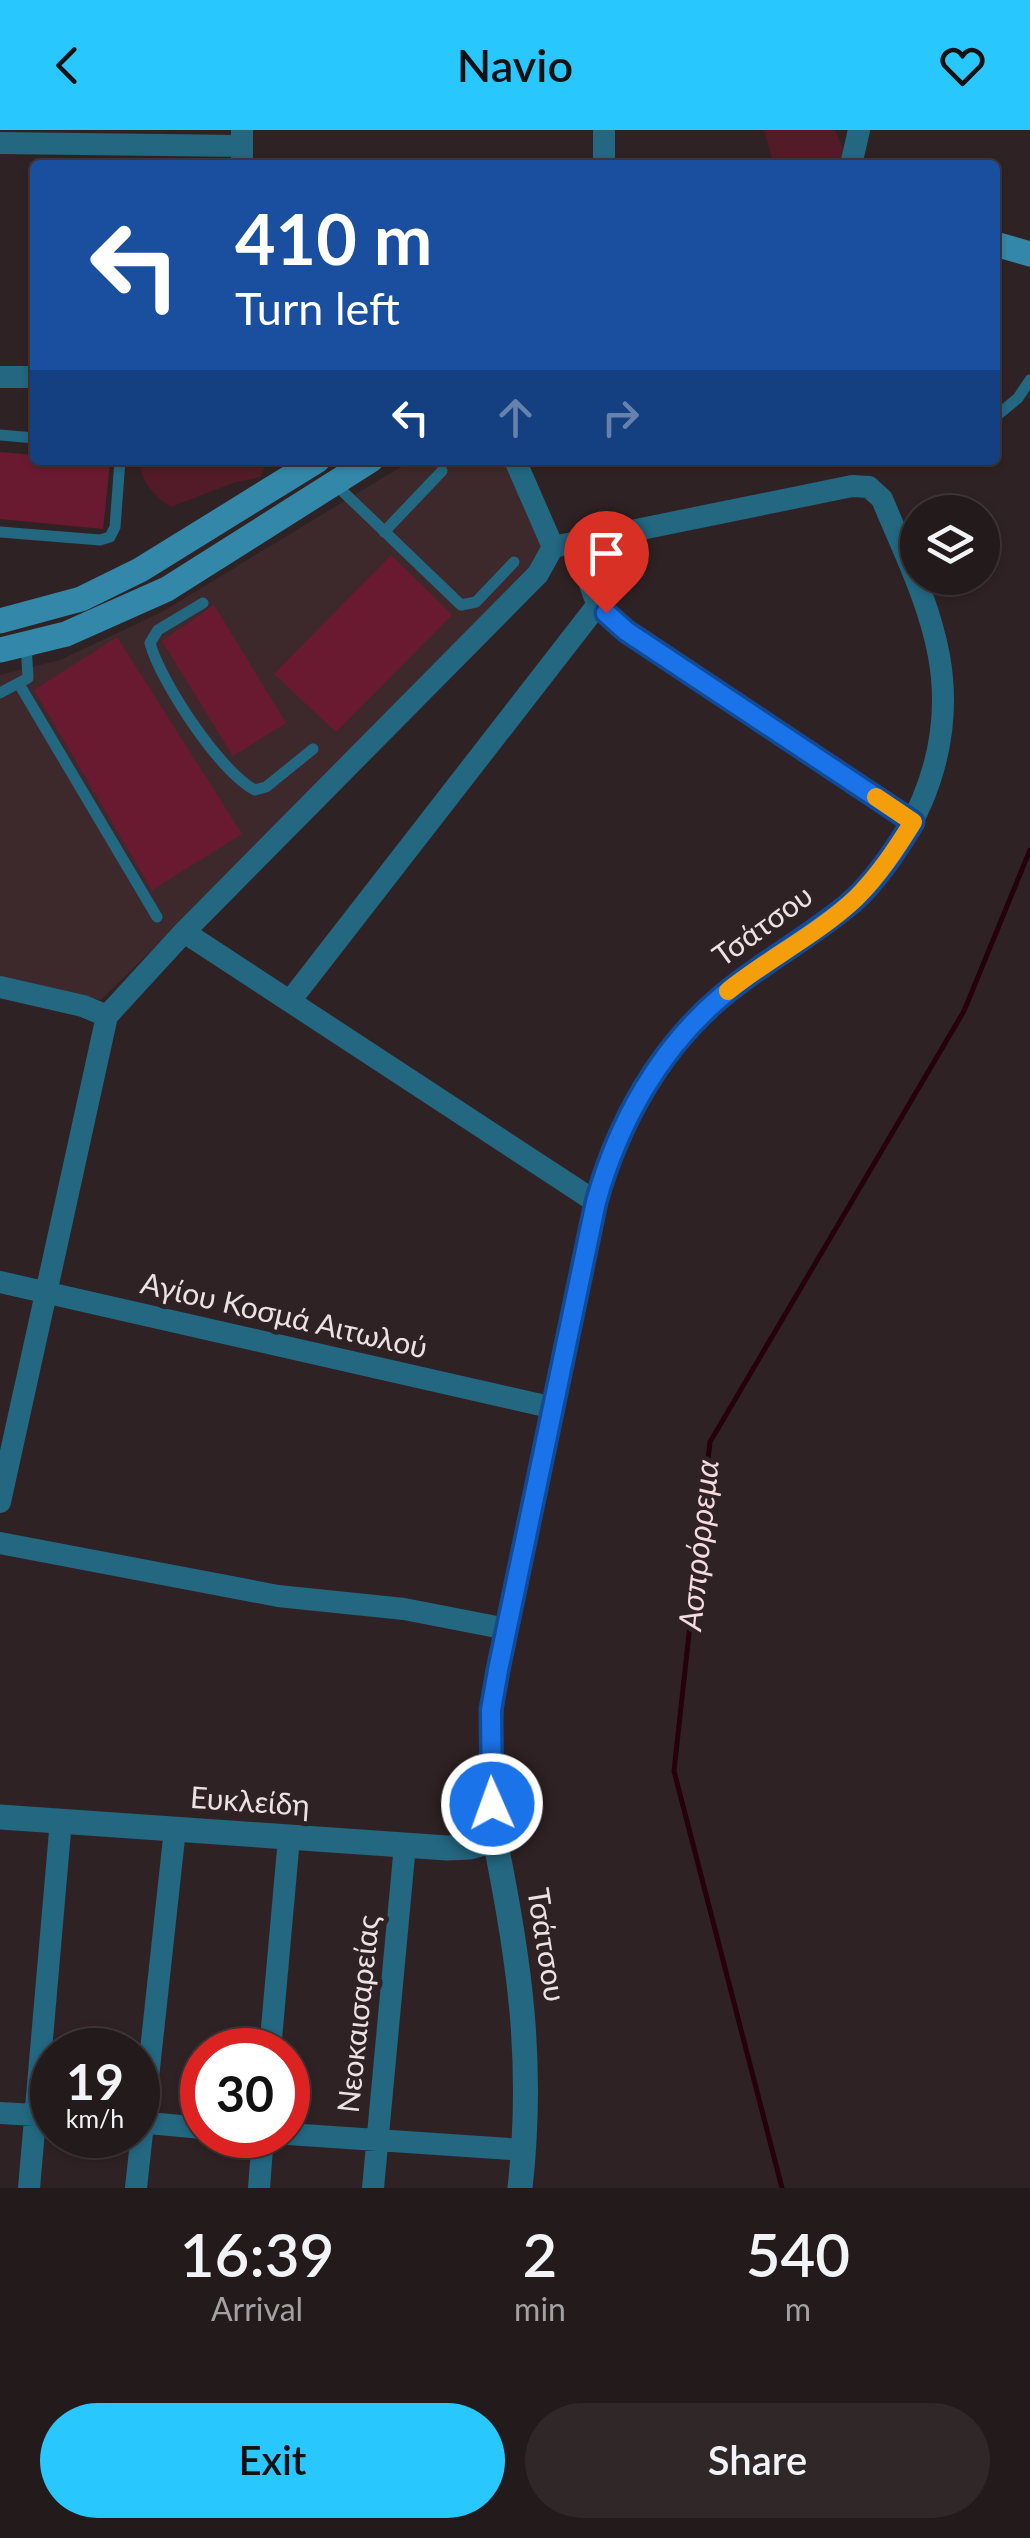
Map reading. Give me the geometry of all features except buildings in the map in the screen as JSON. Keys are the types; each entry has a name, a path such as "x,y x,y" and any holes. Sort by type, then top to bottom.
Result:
{"main road":[{"path":"1000,245 1030,254"},
{"path":"0,621 82,599 140,570 310,465"},
{"path":"0,650 66,634 167,589 363,465"}],"street":[{"path":"604,130 604,160"},
{"path":"852,160 859,130"},
{"path":"0,143 242,147"},
{"path":"0,377 30,377"},
{"path":"519,465 598,604 626,631 913,822"},
{"name":"Τσάτσου","path":"520,2188 528,2084 526,2027 516,1940 495,1840 491,1710 596,1202 627,1118 684,1033 736,985 852,901 882,869 913,822 926,793 938,748 941,672 925,604 876,491 865,486 564,545"},
{"path":"0,1502 107,1016 184,932 564,545"},
{"path":"290,1001 598,604"},
{"path":"184,932 596,1202"},
{"path":"0,987 83,1006 107,1016"},
{"name":"Αγίου Κοσμά Αιτωλού","path":"0,1282 554,1408"},
{"path":"0,1543 278,1596 404,1609 507,1628"},
{"name":"Ευκλείδη","path":"0,1817 405,1846 470,1847 495,1840"},
{"path":"49,2028 60,1820"},
{"path":"151,2028 175,1829"},
{"path":"272,2028 289,1838"},
{"name":"Νεοκαισαρείας","path":"373,2188 405,1846"},
{"path":"0,2113 30,2115"},
{"path":"310,2136 524,2150"},
{"path":"30,2188 36,2158"},
{"path":"136,2188 138,2158"},
{"path":"259,2188 261,2158"}],"lane":[{"path":"1000,413 1018,398 1030,380"},
{"path":"0,435 30,438"},
{"path":"0,532 100,540 110,537 115,527 120,465"},
{"path":"384,532 442,471"},
{"path":"334,483 461,605 476,602 514,562"},
{"path":"146,599 163,627"},
{"path":"203,603 151,638 151,649 194,725 250,788 266,787 312,748"},
{"path":"0,693 29,674 26,644"},
{"path":"19,684 157,917"}],"shaded area":[{"path":"764,130 835,130 843,148 842,160 773,160"},
{"path":"141,465 266,465 260,477 171,507 142,475"},
{"path":"404,465 507,465 546,556 101,1000 0,977 0,675 60,660 162,612"}],"waterway":[{"name":"Ασπρόρρεμα","path":"782,2188 674,1771 710,1442 964,1011 1030,850"}],"slow traffic":[{"path":"728,991 831,918 882,869 913,822 876,797"}],"route":[{"path":"492,1804 491,1710 498,1670 596,1202 617,1140 641,1094 684,1033 719,998 852,901 882,869 913,822 626,631 606,613"}]}
